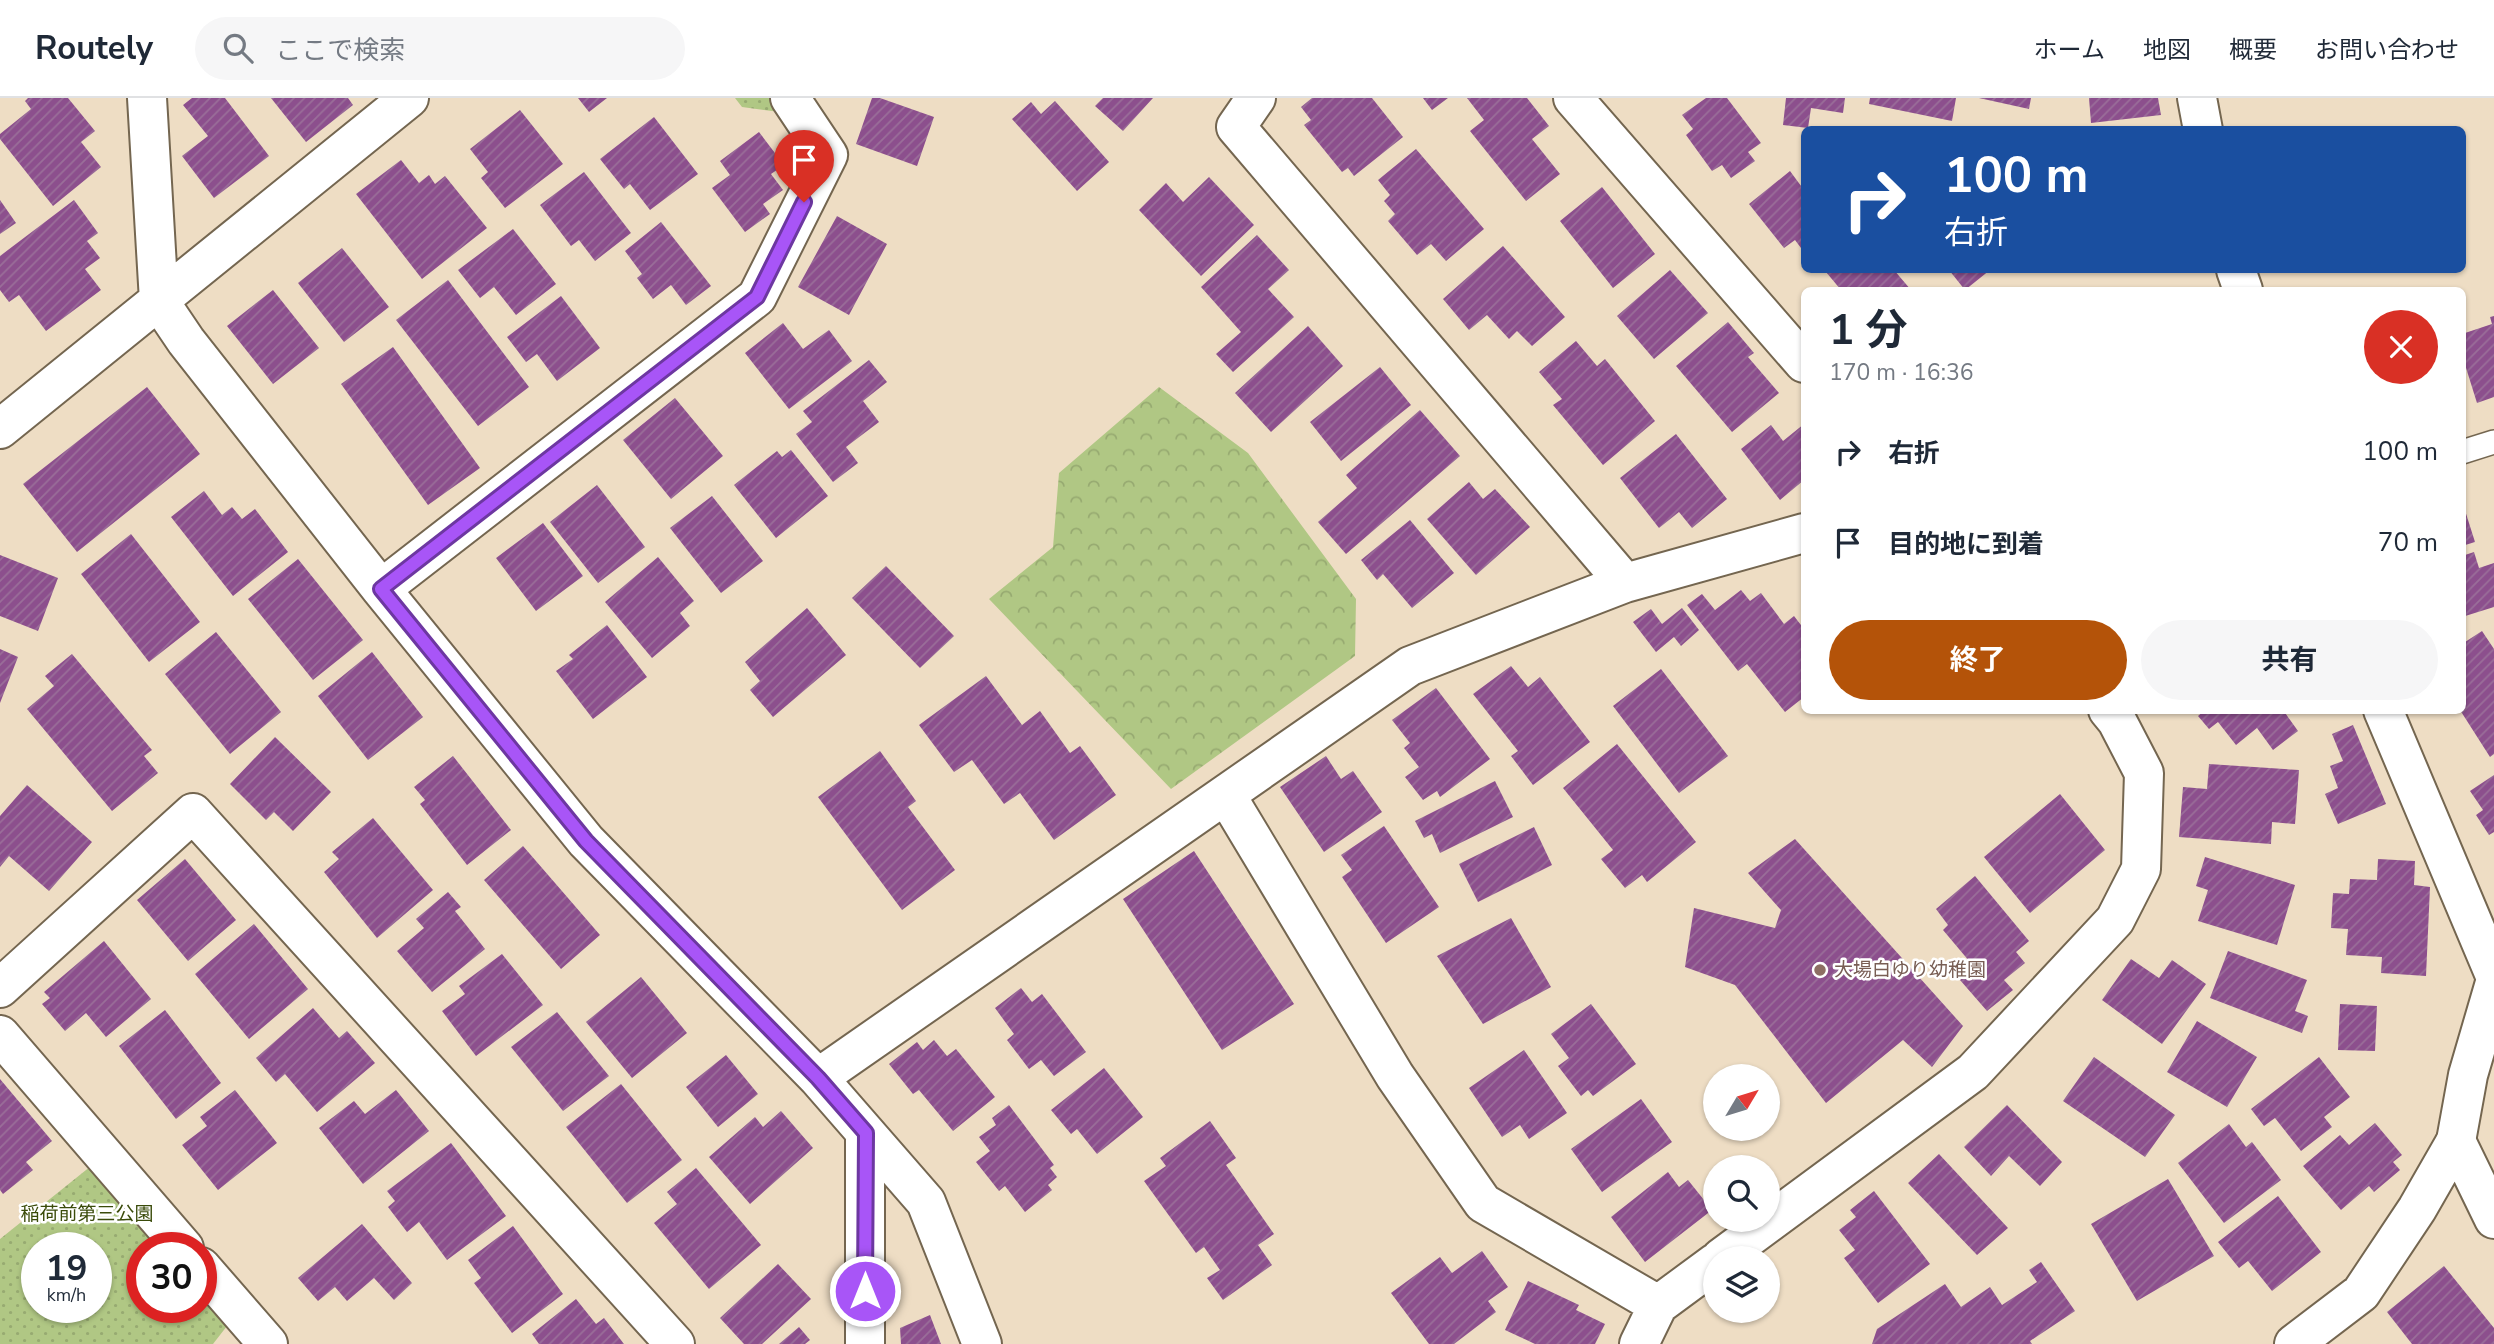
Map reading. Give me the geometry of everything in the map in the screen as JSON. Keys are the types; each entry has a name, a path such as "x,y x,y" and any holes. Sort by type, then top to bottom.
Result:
{"street":[{"path":"147,98 159,301 186,341 381,589 586,841 818,1078 926,1202 982,1344"},
{"path":"0,429 409,98"},
{"path":"381,589 757,297 828,155 790,98"},
{"path":"1256,98 1236,127 1625,583"},
{"path":"1573,98 1801,360"},
{"path":"2197,98 2202,126"},
{"path":"818,1078 1410,666 1625,583 1801,534"},
{"path":"1737,1246 1973,1072 2115,920 2141,869 2144,772 2112,714"},
{"path":"2384,714 2494,972"},
{"path":"1226,795 1395,1076 1483,1203 1658,1305"},
{"path":"0,988 193,813 675,1344"},
{"path":"2294,1344 2361,1293 2417,1209 2456,1141 2468,1075 2494,986"},
{"path":"0,1035 170,1232"},
{"path":"865,1344 866,1133"},
{"path":"2456,1141 2494,1219"},
{"path":"1639,1344 1658,1305 1703,1272"},
{"path":"217,1285 268,1344"}],"lane":[{"path":"2466,451 2494,442"}],"green space":[{"path":"735,98 788,98 780,112 742,107"},
{"path":"1159,387 1248,453 1356,599 1355,656 1171,789 989,599 1053,547 1059,473"},
{"name":"稲荷前第三公園","path":"91,1166 147,1232 126,1232 126,1323 217,1323 217,1314 227,1326 213,1344 0,1344 0,1239"}],"building":[{"path":"28,98 68,98 95,131 81,142 101,167 53,206 0,139 0,134 31,109 25,101"},
{"path":"192,98 225,98 269,156 214,198 182,156 208,136 183,105"},
{"path":"271,98 348,98 353,105 306,142"},
{"path":"578,98 607,98 589,112"},
{"path":"872,98 880,98 934,117 917,166 856,144"},
{"path":"1103,98 1153,98 1123,131 1095,106"},
{"path":"1312,98 1372,98 1403,137 1354,176 1348,168 1342,172 1304,125 1311,120 1301,107"},
{"path":"1423,98 1448,98 1432,110"},
{"path":"1467,98 1527,98 1549,126 1532,139 1560,174 1526,201 1470,131 1484,120"},
{"path":"1706,98 1727,98 1761,143 1748,152 1755,161 1731,178 1722,165 1712,171 1686,135 1693,129 1682,115"},
{"path":"1786,98 1845,98 1843,113 1811,108 1808,126 1783,125"},
{"path":"1870,98 1956,98 1952,121 1869,104"},
{"path":"1979,98 2031,98 2029,109"},
{"path":"2089,98 2158,98 2161,115 2091,123"},
{"path":"1055,101 1109,162 1077,191 1012,119 1031,102 1041,114"},
{"path":"520,110 563,164 505,208 481,178 488,172 470,149"},
{"path":"654,117 698,174 650,210 630,184 624,189 600,159"},
{"path":"759,132 784,165 771,174 783,190 763,204 770,214 745,232 712,188 730,175 720,161"},
{"path":"1416,149 1484,229 1446,261 1431,244 1417,255 1388,221 1395,214 1384,201 1390,195 1378,180"},
{"path":"401,160 419,183 429,175 435,184 445,176 487,228 422,279 356,194"},
{"path":"1790,171 1801,186 1801,248 1795,240 1784,248 1749,204"},
{"path":"584,172 631,233 595,261 579,240 571,246 540,205"},
{"path":"1209,177 1254,225 1201,276 1139,210 1166,183 1183,202"},
{"path":"1602,187 1655,254 1613,288 1560,221"},
{"path":"0,200 16,223 0,234"},
{"path":"74,200 98,233 87,241 100,258 85,269 101,290 46,331 19,295 9,302 0,290 0,256"},
{"path":"837,216 887,244 849,315 798,287"},
{"path":"661,222 711,286 686,305 671,285 653,299 637,278 642,274 625,251"},
{"path":"513,229 556,284 516,315 494,287 480,298 458,270"},
{"path":"1257,235 1289,270 1268,289 1294,317 1233,372 1216,354 1241,332 1201,287"},
{"path":"1503,246 1565,317 1532,346 1517,331 1509,339 1487,315 1469,330 1443,299"},
{"path":"342,248 389,307 344,342 298,283"},
{"path":"1670,270 1708,313 1654,359 1617,316"},
{"path":"1827,273 1897,273 1908,287 1838,287"},
{"path":"1951,273 1986,273 1969,287 1963,287"},
{"path":"448,280 529,387 478,426 396,320"},
{"path":"273,290 319,348 273,384 227,326"},
{"path":"561,296 600,348 557,381 537,354 526,362 507,337"},
{"path":"2494,316 2494,397 2477,403 2466,368 2466,333 2492,324 2490,317"},
{"path":"1728,322 1754,353 1748,357 1779,393 1732,432 1676,366"},
{"path":"783,323 803,349 829,330 852,361 789,409 745,353"},
{"path":"1308,326 1343,366 1271,432 1235,393"},
{"path":"1576,341 1597,366 1605,359 1655,421 1603,465 1553,405 1562,399 1539,372"},
{"path":"393,347 480,468 428,505 341,384"},
{"path":"869,360 887,382 863,401 879,422 846,447 858,463 833,482 796,434 812,422 803,411"},
{"path":"1380,367 1411,405 1341,461 1310,422"},
{"path":"147,387 200,454 77,552 23,484"},
{"path":"675,398 723,456 671,499 623,440"},
{"path":"1420,410 1460,456 1346,554 1318,522 1357,488 1346,475"},
{"path":"1771,425 1783,441 1801,426 1801,482 1780,500 1741,449"},
{"path":"1676,434 1727,499 1692,528 1679,512 1659,528 1620,478"},
{"path":"791,450 828,496 776,538 734,485 777,451 782,457"},
{"path":"1469,482 1483,499 1495,489 1530,527 1476,575 1427,519"},
{"path":"597,485 645,547 598,583 550,522"},
{"path":"204,491 222,515 232,507 242,519 255,509 288,552 233,596 171,517"},
{"path":"712,496 763,561 721,593 670,528"},
{"path":"2466,514 2475,542 2466,545"},
{"path":"1410,520 1454,573 1412,608 1383,574 1377,580 1361,560"},
{"path":"543,523 583,576 536,611 496,558"},
{"path":"131,534 200,622 149,662 81,574"},
{"path":"2474,552 2479,568 2494,563 2494,607 2466,616 2466,555"},
{"path":"0,555 58,578 38,631 0,616"},
{"path":"658,557 694,601 680,613 690,626 652,658 605,602"},
{"path":"298,559 363,640 313,680 248,599"},
{"path":"886,566 954,636 920,668 852,598"},
{"path":"1741,590 1750,601 1761,593 1784,624 1794,616 1801,625 1801,699 1785,712 1747,664 1738,671 1687,605 1702,594 1715,610"},
{"path":"807,608 846,655 773,717 750,690 760,681 745,662"},
{"path":"1682,608 1699,630 1681,646 1674,637 1656,652 1633,622 1651,609 1662,624"},
{"path":"607,625 647,677 593,719 556,671 573,659 569,655"},
{"path":"2482,631 2494,649 2494,754 2490,757 2463,714 2466,714 2466,641"},
{"path":"216,632 281,712 230,754 165,674"},
{"path":"0,649 18,657 0,703"},
{"path":"372,652 423,717 368,760 318,696"},
{"path":"72,654 152,750 144,756 158,773 112,811 27,709 54,686 45,676"},
{"path":"1511,666 1528,687 1540,677 1590,742 1533,785 1511,756 1518,751 1473,694"},
{"path":"1661,669 1728,756 1679,793 1613,706"},
{"path":"986,676 1022,725 1040,711 1070,753 1080,746 1116,795 1054,840 1020,793 1004,804 972,760 954,772 919,725"},
{"path":"1436,688 1490,759 1440,797 1437,791 1423,800 1405,777 1419,767 1404,748 1410,743 1392,720"},
{"path":"2286,714 2298,731 2273,750 2257,728 2236,745 2218,722 2209,729 2198,716"},
{"path":"2353,725 2386,804 2338,824 2325,794 2338,788 2330,766 2343,761 2332,734"},
{"path":"275,737 331,792 293,831 274,812 266,820 230,784"},
{"path":"1617,744 1696,842 1647,882 1642,875 1625,888 1601,859 1613,850 1563,788"},
{"path":"880,751 916,801 908,807 955,870 902,910 818,797"},
{"path":"453,756 511,830 467,865 420,804 425,800 414,787"},
{"path":"1326,756 1341,779 1353,771 1382,812 1324,852 1280,787"},
{"path":"2209,764 2299,770 2295,824 2272,822 2271,844 2179,837 2183,787 2207,789"},
{"path":"2494,775 2494,832 2489,835 2476,815 2483,810 2470,791"},
{"path":"1495,781 1513,817 1440,853 1432,834 1424,838 1415,821"},
{"path":"27,785 92,842 49,891 9,856 0,867 0,816"},
{"path":"2060,794 2105,850 2030,913 1984,857"},
{"path":"373,818 433,890 377,938 324,872 339,859 332,852"},
{"path":"1384,826 1439,907 1386,943 1342,877 1352,870 1341,855"},
{"path":"1534,827 1552,865 1478,902 1459,864"},
{"path":"1795,839 1963,1026 1932,1067 1903,1040 1826,1103 1735,985 1685,967 1694,908 1775,928 1781,910 1748,873"},
{"path":"523,846 600,935 561,969 484,880"},
{"path":"1194,851 1294,1004 1222,1050 1123,899"},
{"path":"2205,857 2295,885 2277,945 2198,921 2208,890 2196,886"},
{"path":"185,859 236,920 188,961 137,900"},
{"path":"2378,859 2415,861 2414,885 2430,887 2426,976 2381,973 2382,957 2346,955 2348,929 2331,928 2333,893 2349,894 2350,879 2377,880"},
{"path":"1975,876 2029,941 2016,952 2025,963 2004,980 2013,990 1987,1011 1960,980 1975,968 1943,930 1948,925 1936,909"},
{"path":"448,892 461,907 455,911 485,949 432,992 397,951 424,928 416,919"},
{"path":"1511,918 1551,987 1483,1024 1437,956"},
{"path":"254,924 308,989 249,1039 195,974"},
{"path":"104,941 151,999 106,1037 86,1013 65,1031 42,1004 50,998 44,992"},
{"path":"2228,951 2307,980 2295,1011 2308,1016 2302,1033 2210,998"},
{"path":"502,954 543,1005 476,1056 442,1011 465,994 459,986"},
{"path":"2131,959 2159,978 2172,960 2206,984 2162,1044 2102,1000"},
{"path":"641,977 687,1033 632,1078 586,1022"},
{"path":"1021,988 1032,1002 1042,994 1086,1052 1054,1076 1041,1060 1029,1069 1007,1040 1014,1034 995,1008"},
{"path":"1591,1004 1636,1064 1593,1096 1588,1090 1581,1096 1558,1066 1569,1058 1551,1034"},
{"path":"2340,1004 2377,1006 2375,1051 2338,1050"},
{"path":"313,1008 339,1038 347,1031 375,1063 317,1112 285,1074 276,1082 256,1058"},
{"path":"165,1010 221,1083 176,1119 119,1046"},
{"path":"557,1012 609,1076 563,1111 511,1047"},
{"path":"2197,1021 2257,1057 2227,1107 2167,1072"},
{"path":"934,1040 947,1056 956,1049 995,1097 953,1131 919,1090 913,1094 889,1064 917,1042 923,1050"},
{"path":"1524,1050 1567,1113 1529,1139 1520,1125 1502,1137 1469,1088"},
{"path":"726,1055 758,1094 718,1127 686,1087"},
{"path":"2094,1057 2175,1115 2145,1157 2063,1101"},
{"path":"2319,1057 2350,1097 2324,1117 2332,1127 2301,1151 2275,1118 2264,1126 2251,1109"},
{"path":"1104,1068 1143,1117 1097,1154 1077,1129 1071,1134 1051,1110"},
{"path":"0,1079 52,1141 26,1162 33,1170 3,1194 0,1190"},
{"path":"621,1084 682,1160 627,1203 566,1127"},
{"path":"235,1090 277,1143 218,1190 182,1145 207,1126 200,1117"},
{"path":"396,1090 429,1131 363,1184 319,1128 354,1101 365,1114"},
{"path":"1641,1099 1672,1142 1602,1192 1571,1149"},
{"path":"1009,1105 1054,1165 1050,1168 1057,1177 1048,1185 1052,1190 1025,1212 1005,1186 999,1191 976,1162 990,1151 979,1137 996,1125 992,1118"},
{"path":"2007,1105 2062,1162 2040,1186 2009,1156 1991,1176 1964,1147"},
{"path":"781,1111 813,1148 750,1204 709,1157 755,1117 763,1127"},
{"path":"1210,1121 1236,1158 1226,1165 1274,1234 1258,1245 1272,1265 1223,1300 1207,1278 1220,1270 1204,1247 1196,1253 1144,1181 1166,1166 1160,1158"},
{"path":"2375,1123 2402,1155 2393,1162 2400,1170 2374,1192 2369,1186 2341,1210 2303,1166 2340,1135 2349,1145"},
{"path":"2229,1124 2246,1147 2252,1142 2281,1180 2224,1223 2178,1163"},
{"path":"451,1143 506,1216 447,1260 419,1222 407,1232 388,1207 395,1201 387,1191"},
{"path":"1939,1154 2008,1228 1977,1255 1908,1183"},
{"path":"696,1168 761,1245 709,1289 654,1223 677,1204 667,1192"},
{"path":"1668,1172 1679,1187 1688,1180 1703,1199 1703,1217 1645,1262 1611,1217"},
{"path":"2168,1179 2214,1256 2137,1301 2091,1224"},
{"path":"1874,1191 1930,1264 1878,1303 1844,1258 1855,1250 1839,1230 1856,1217 1850,1210"},
{"path":"2278,1196 2321,1252 2272,1291 2248,1261 2239,1268 2218,1242"},
{"path":"362,1224 412,1283 394,1300 374,1278 347,1301 335,1287 318,1301 298,1278"},
{"path":"513,1226 563,1294 512,1333 474,1283 481,1278 468,1260"},
{"path":"1482,1251 1508,1287 1488,1301 1496,1312 1454,1344 1429,1344 1391,1293 1440,1257 1452,1273"},
{"path":"2041,1262 2075,1311 2030,1341 2032,1344 1872,1344 1877,1329 1945,1284 1961,1307 1990,1287 2002,1305 2037,1282 2029,1270"},
{"path":"778,1264 811,1299 762,1344 744,1344 720,1318"},
{"path":"2444,1266 2494,1328 2494,1344 2412,1344 2387,1312"},
{"path":"1528,1281 1579,1305 1576,1310 1605,1324 1595,1344 1535,1344 1505,1330"},
{"path":"576,1299 596,1324 604,1318 624,1344 539,1344 532,1334"},
{"path":"930,1315 941,1344 901,1344 900,1328"},
{"path":"799,1327 810,1340 805,1344 779,1344"}],"place":[{"name":"大場白ゆり幼稚園","path":"1820,970"}],"route":[{"path":"804,202 757,297 381,589 586,841 818,1078 866,1133 865,1291"}]}
